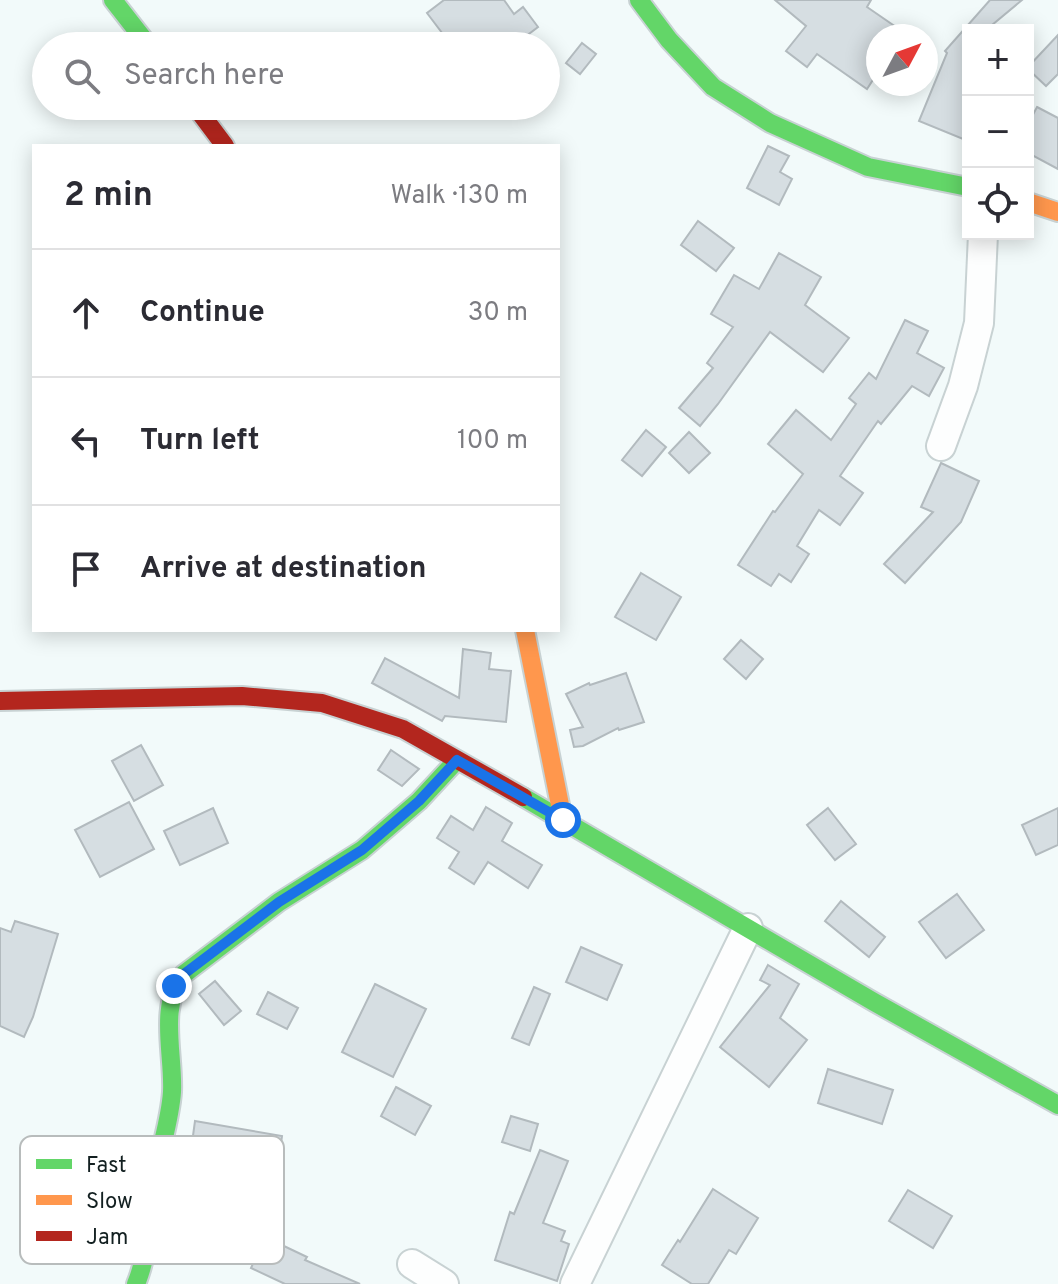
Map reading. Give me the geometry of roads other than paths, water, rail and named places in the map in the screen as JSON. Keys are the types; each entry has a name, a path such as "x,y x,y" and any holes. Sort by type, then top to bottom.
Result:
{"main road":[{"path":"113,0 138,32"},
{"path":"639,0 669,40 713,87 770,123 868,167 962,186"},
{"path":"206,120 224,144"},
{"path":"1034,204 1058,212"},
{"path":"525,632 563,820"},
{"path":"0,701 242,696 322,703 403,729 1058,1105"},
{"path":"164,1136 172,1090 169,1016 174,986 184,974 279,902 362,850 419,801 457,760"},
{"path":"136,1284 143,1264"}],"street":[{"path":"941,446 963,386 979,323 983,240"},
{"path":"575,1284 748,928"},
{"path":"412,1264 444,1284"}]}
